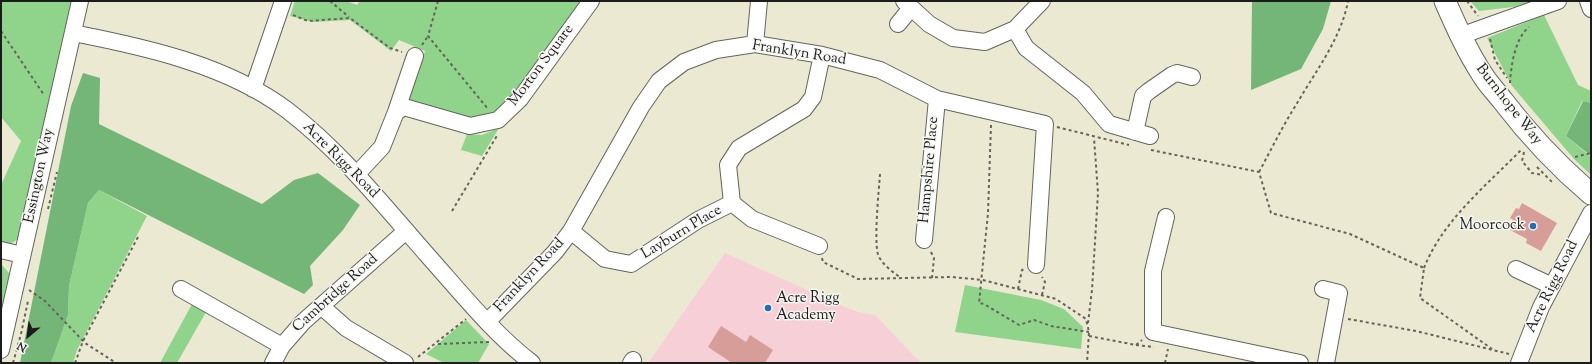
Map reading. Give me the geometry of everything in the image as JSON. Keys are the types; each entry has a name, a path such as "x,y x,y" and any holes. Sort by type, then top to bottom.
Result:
{"main road":[{"name":"Burnhope Way","path":"1445,1 1460,36 1483,75 1512,114 1542,148 1591,194"}],"street":[{"name":"Essington Way","path":"1,350 80,1"},
{"name":"Morton Square","path":"396,112 404,107 470,126 498,120 520,99 591,1"},
{"path":"755,44 759,1"},
{"path":"898,24 907,5 928,24 953,38 985,42 1015,29 1042,1"},
{"path":"1460,36 1558,1"},
{"path":"1588,1 1591,9"},
{"path":"253,89 281,6"},
{"path":"1015,29 1026,48 1083,93 1109,124 1140,141 1143,96 1177,73 1192,77"},
{"name":"Acre Rigg Road","path":"73,33 187,60 253,89 286,109 323,140 357,174 487,322 532,363"},
{"name":"Franklyn Road","path":"487,322 555,252 571,231 641,107 659,81 684,62 716,50 755,44 822,55 880,70 937,99 1044,124"},
{"name":"Layburn Place","path":"819,246 752,219 732,203 728,165 739,148 804,109 813,97 822,55"},
{"path":"357,174 382,147 396,112 415,56"},
{"name":"Hampshire Place","path":"924,240 937,99"},
{"path":"1036,265 1044,124"},
{"name":"Layburn Place","path":"571,231 605,259 631,264 698,220 732,203"},
{"name":"Acre Rigg Road","path":"1515,358 1591,213"},
{"path":"1166,217 1153,271 1153,332 1300,363"},
{"name":"Cambridge Road","path":"273,363 282,346 303,322 406,231"},
{"path":"1,250 22,256"},
{"path":"1516,270 1552,286"},
{"path":"181,289 282,346"},
{"path":"1323,289 1339,293 1326,363"},
{"path":"321,306 346,328 410,361"}],"path":[{"path":"330,1 390,48 415,56"},
{"path":"438,1 428,36 503,126 452,211"},
{"path":"1348,1 1347,9 1333,42 1284,124 1259,172 1271,213 1350,234 1424,268"},
{"path":"1466,1 1487,26 1495,60 1512,88"},
{"path":"281,6 308,21 350,18"},
{"path":"1510,83 1511,70 1516,48 1526,29 1532,24"},
{"path":"1,31 44,96"},
{"path":"991,112 988,213 980,280 979,303 984,304 1019,325 1034,320 1051,326 1089,332"},
{"path":"1044,124 1094,138 1140,141 1259,172"},
{"path":"1087,326 1092,290 1098,193 1094,138"},
{"path":"1492,349 1420,298 1424,268 1430,252 1441,234 1457,215 1522,151 1522,161 1532,173 1544,176"},
{"path":"1572,158 1591,153"},
{"path":"880,174 876,225 878,256 889,270 902,279"},
{"path":"75,363 83,341 138,237"},
{"path":"924,240 934,258 932,278"},
{"path":"819,246 823,262 858,279 952,277 980,280 1056,299 1086,319 1089,332 1087,363"},
{"path":"1018,289 1022,270 1036,265 1045,282 1042,295"},
{"path":"16,281 45,301 83,341 116,363"},
{"path":"410,361 437,344 468,317"},
{"path":"1335,317 1416,331 1492,349 1515,358"},
{"path":"1089,336 1136,345 1153,332"},
{"path":"437,344 491,342"},
{"path":"1165,363 1168,349"}],"shaded area":[{"name":"Acre Rigg Academy","path":"725,253 840,305 858,312 875,315 920,362 648,363"}],"green space":[{"path":"1,1 74,1 20,237 11,244 6,245 1,245 1,185 21,141 1,117"},
{"path":"295,1 346,1 357,5 360,1 584,1 511,104 490,118 470,124 412,106 409,98 425,51 399,40 391,51 350,20 313,22 290,16"},
{"path":"1252,1 1331,1 1323,29 1301,69 1251,90"},
{"path":"1470,1 1540,1 1530,5 1479,11"},
{"path":"1544,15 1578,85 1591,91 1591,103 1582,101 1566,136 1591,157 1591,175 1574,159 1512,86 1487,38"},
{"path":"83,73 100,78 99,124 262,204 294,180 318,173 360,205 343,230 310,266 313,285 304,294 99,190 88,203 69,286 68,315 51,363 20,363 71,106"},
{"path":"1583,101 1591,103 1591,156 1566,136"},
{"path":"499,128 482,156 461,150 467,134 482,135"},
{"path":"99,190 147,216 77,350 73,363 51,363 68,315 69,286 88,203"},
{"path":"1,264 10,274 10,286 1,330"},
{"path":"965,285 1041,300 1064,309 1083,327 1081,349 955,332"},
{"path":"192,304 206,312 177,363 160,363"},
{"path":"466,320 489,344 478,363 444,363 426,354"}],"building":[{"name":"Moorcock","path":"1522,203 1557,223 1541,251 1526,243 1527,239 1510,230 1515,221 1510,218 1516,208 1519,209"},
{"path":"721,326 746,342 750,335 773,350 765,363 732,363 708,347"}],"place":[{"name":"Moorcock","path":"1533,226"},
{"name":"Acre Rigg Academy","path":"768,308"}]}
